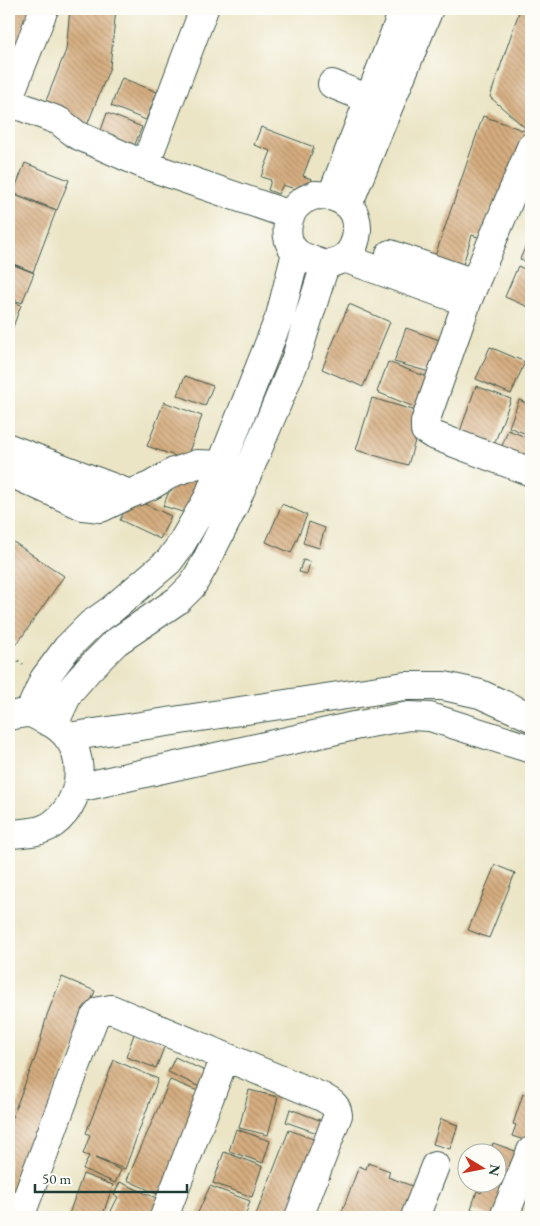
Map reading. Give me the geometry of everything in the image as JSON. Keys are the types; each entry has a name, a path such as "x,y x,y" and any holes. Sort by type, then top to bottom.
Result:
{"street":[{"path":"9,97 44,9"},
{"path":"145,165 204,9"},
{"path":"340,200 369,99 404,9"},
{"path":"340,200 429,9"},
{"path":"332,84 369,99"},
{"path":"9,102 59,121 77,135 145,165 290,215"},
{"path":"9,114 55,132 77,135"},
{"path":"531,147 470,293 425,422 425,430 433,435 531,472"},
{"path":"9,834 31,833 52,825 68,808 78,788 80,770 76,752 61,730 68,692 116,642 178,600 192,586 204,567 233,508 274,406 357,223 340,200 315,195 300,202 290,215 287,228 289,242 296,253 280,316 208,498 180,546 168,562 111,610 91,624 67,648 19,714 61,730 405,686 444,686 480,694 531,717"},
{"path":"296,253 341,255 470,293"},
{"path":"267,351 295,361"},
{"path":"249,396 274,406"},
{"path":"9,448 39,472"},
{"path":"9,472 39,472 130,494 150,486 174,472 197,464 222,465"},
{"path":"155,573 178,600"},
{"path":"78,788 354,726 409,716 430,717 531,749"},
{"path":"20,1217 94,1018 100,1011 111,1009 322,1097 338,1109 338,1114 299,1217"},
{"path":"164,1217 225,1057"},
{"path":"504,1217 531,1151"},
{"path":"415,1217 435,1166"}],"building":[{"path":"9,9 28,9 9,82"},
{"path":"70,9 116,9 110,67 86,128 42,111 66,50"},
{"path":"520,9 531,9 531,133 490,97"},
{"path":"122,78 157,92 146,120 111,106"},
{"path":"107,113 142,127 133,149 99,136"},
{"path":"483,116 531,133 517,173 496,210 491,208 481,238 472,235 460,274 432,265"},
{"path":"261,127 314,147 303,176 312,179 309,189 300,185 298,190 283,185 278,194 268,190 271,180 261,177 271,151 254,145"},
{"path":"25,163 69,180 57,210 13,193"},
{"path":"12,194 56,211 33,272 9,262 9,201"},
{"path":"531,234 531,264 520,259"},
{"path":"9,263 34,273 22,303 9,298"},
{"path":"518,266 531,272 531,308 505,297"},
{"path":"9,300 21,305 9,338"},
{"path":"349,304 390,322 363,387 322,369"},
{"path":"406,328 445,342 433,373 394,362"},
{"path":"490,347 525,362 511,394 476,379"},
{"path":"388,362 430,378 419,409 377,392"},
{"path":"185,376 213,386 205,406 177,395"},
{"path":"476,386 511,399 492,450 458,437"},
{"path":"372,398 423,413 408,465 356,450"},
{"path":"519,400 531,405 531,436 509,427"},
{"path":"164,402 202,416 186,460 147,446"},
{"path":"508,430 531,439 531,467 499,454"},
{"path":"192,476 206,485 192,515 163,506 175,477 189,483"},
{"path":"138,501 171,516 160,539 120,520 127,506 134,509"},
{"path":"282,504 307,515 291,553 266,542"},
{"path":"309,522 325,528 319,548 303,543"},
{"path":"9,539 64,576 17,644 9,638"},
{"path":"303,560 310,562 307,574 299,572"},
{"path":"495,865 515,873 489,938 468,930"},
{"path":"62,977 95,991 9,1210 9,1125 37,1053 47,1015"},
{"path":"134,1034 165,1045 156,1068 126,1057"},
{"path":"175,1057 207,1072 200,1087 168,1072"},
{"path":"114,1060 158,1079 125,1169 95,1158 121,1170 115,1183 83,1169 89,1156 83,1154 90,1135 86,1133"},
{"path":"170,1080 208,1095 168,1199 127,1180"},
{"path":"249,1090 278,1097 268,1135 239,1128"},
{"path":"523,1094 531,1097 530,1142 512,1136 516,1125 513,1124"},
{"path":"290,1109 322,1121 317,1133 286,1122"},
{"path":"441,1119 458,1125 450,1149 433,1144"},
{"path":"236,1129 270,1141 263,1163 229,1151"},
{"path":"289,1130 321,1142 291,1217 255,1217"},
{"path":"508,1148 521,1153 513,1174 508,1172"},
{"path":"224,1152 262,1166 252,1197 213,1183"},
{"path":"368,1163 390,1171 388,1177 420,1189 409,1217 349,1217 341,1214 359,1166 366,1169"},
{"path":"83,1174 113,1185 102,1217 68,1217"},
{"path":"120,1182 165,1202 158,1217 117,1217 118,1215 111,1211 118,1197 114,1195"},
{"path":"508,1182 512,1183 508,1191"},
{"path":"210,1186 250,1201 245,1217 196,1217"},
{"path":"476,1194 506,1194 494,1217 471,1209"}]}
